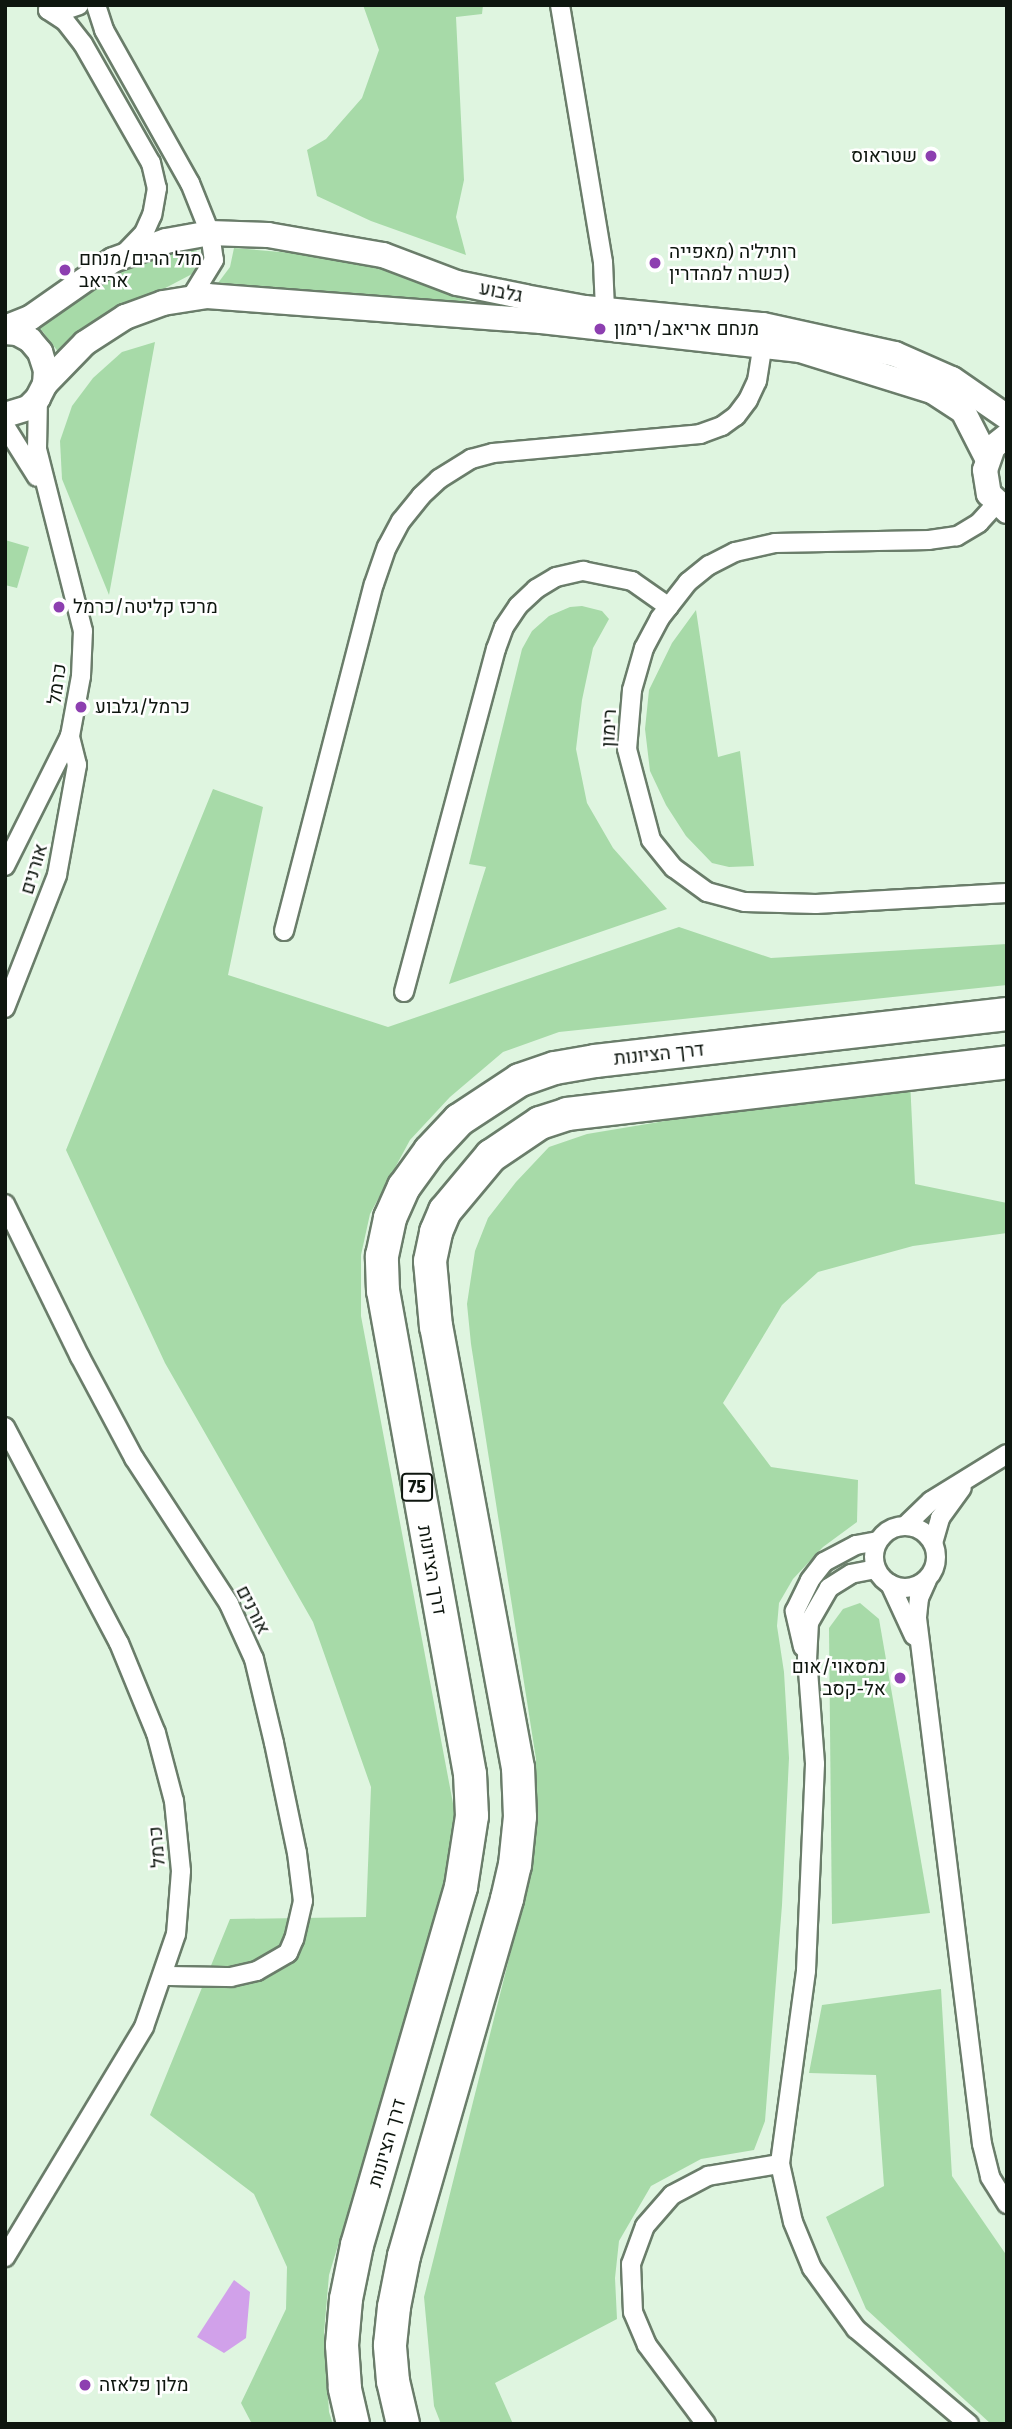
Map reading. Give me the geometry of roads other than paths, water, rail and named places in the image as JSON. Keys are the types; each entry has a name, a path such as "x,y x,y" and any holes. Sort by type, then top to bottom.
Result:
{"highway":[{"name":"דרך הציונות","path":"353,2424 345,2388 342,2345 346,2300 357,2245 461,1887 472,1815 470,1774 383,1291 382,1256 390,1217 404,1187 459,1119 520,1080 555,1068 595,1061 1007,1014"},
{"name":"75","path":"403,2424 393,2381 390,2345 394,2307 404,2256 507,1899 515,1866 520,1817 517,1768 436,1327 430,1261 436,1232 452,1201 491,1156 540,1124 567,1114 1007,1062"}],"street":[{"path":"43,8 62,11 79,5"},
{"path":"96,5 104,30 190,183 210,233 214,260 190,299"},
{"path":"560,5 603,262 605,310"},
{"path":"43,8 65,21 83,44 151,163 157,188 152,215 144,233 121,257"},
{"name":"גלבוע","path":"5,330 30,318 121,257 166,241 210,233 268,234 321,242 383,256 457,283 605,310 763,325 895,354 952,379 1007,417"},
{"name":"גלבוע","path":"5,415 28,408 85,343 125,317 163,303 207,296 541,321 800,349 932,391 963,411 988,458"},
{"path":"5,330 30,340 40,352 46,370 41,391"},
{"path":"284,931 374,584 392,538 421,496 439,479 471,459 494,453 700,435 722,426 736,416 748,400 757,380 763,344"},
{"name":"כרמל","path":"5,866 70,736 81,676 83,631 37,449 41,391"},
{"name":"כרמל","path":"5,426 47,495"},
{"path":"1002,508 985,482 988,458 993,447 1007,436"},
{"name":"רימון","path":"1002,508 957,536 929,540 775,543 735,552 709,565 688,582 644,648 632,690 627,750 651,840 674,868 708,892 745,902 816,904 1007,893"},
{"path":"404,992 496,649 504,627 518,606 536,589 556,577 583,571 632,581 669,607"},
{"name":"אורנים","path":"5,1008 57,875 77,765 70,736"},
{"name":"אורנים","path":"5,1203 80,1357 134,1458 229,1604 254,1659 297,1853 303,1901 295,1939 288,1953 257,1971 231,1977 164,1976"},
{"name":"כרמל","path":"5,1427 119,1643 156,1733 174,1801 181,1871 176,1934 164,1976 144,2027 5,2257"},
{"path":"905,1526 931,1501 1007,1454"},
{"path":"969,1479 940,1518 933,1543 936,1563 919,1598 921,1652 982,2144 990,2177 1007,2204"},
{"path":"807,1657 795,1611 810,1580 824,1562 856,1545 878,1541 892,1529 905,1526 919,1530 933,1543"},
{"path":"878,1541 874,1559 876,1569 890,1584 921,1652"},
{"path":"876,1569 851,1574 830,1588 809,1622 807,1657 815,1764 806,1971 780,2164 793,2222 812,2268 856,2329 969,2424"},
{"path":"890,1584 909,1588 927,1580"},
{"path":"706,2424 647,2345 633,2312 631,2264 645,2225 672,2195 708,2176 780,2164"}],"place":[{"name":"שטראוס","path":"931,156"},
{"name":"רותיל'ה (מאפייה כשרה למהדרין)","path":"655,263"},
{"name":"מול הרים/מנחם אריאב","path":"65,270"},
{"name":"מנחם אריאב/רימון","path":"600,329"},
{"name":"מרכז קליטה/כרמל","path":"59,607"},
{"name":"כרמל/גלבוע","path":"81,707"},
{"name":"נמסאוי/אום אל-קסב","path":"900,1678"},
{"name":"מלון פלאזה","path":"85,2385"}]}
